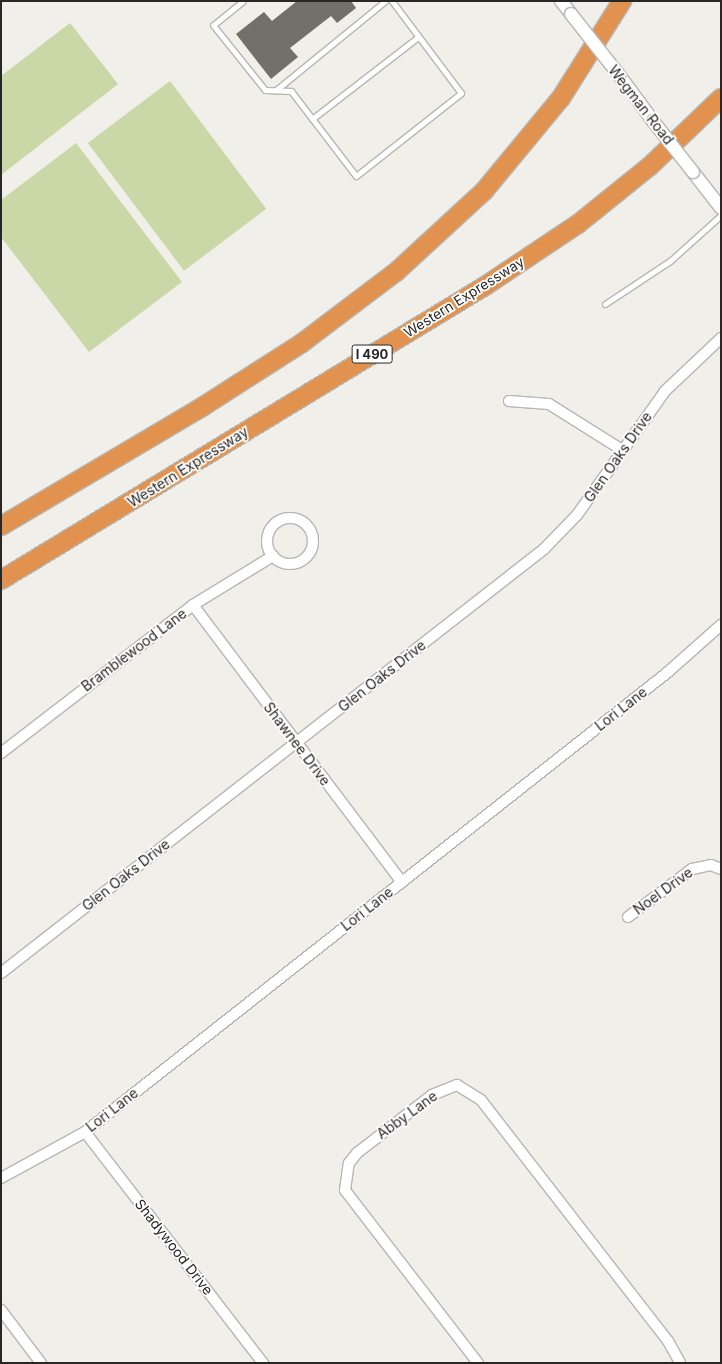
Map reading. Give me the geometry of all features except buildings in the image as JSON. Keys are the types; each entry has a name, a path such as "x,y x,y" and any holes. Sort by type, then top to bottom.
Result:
{"highway":[{"path":"1,526 202,407 302,343 396,272 484,191 561,98 622,1"},
{"name":"Western Expressway","path":"1,580 485,286 578,224 650,166 721,98"}],"street":[{"name":"Wegman Road","path":"561,1 721,208"},
{"name":"Glen Oaks Drive","path":"1,973 544,549 577,515 622,450 683,370 721,338"},
{"path":"509,401 549,404 622,450"},
{"path":"292,518 305,524 313,539 309,554 293,564 273,556 268,538 274,525 292,518"},
{"name":"Bramblewood Lane","path":"1,753 194,605 273,556"},
{"name":"Shawnee Drive","path":"194,605 296,743 402,882"},
{"name":"Lori Lane","path":"1,1178 85,1132 662,677 721,625"},
{"name":"Noel Drive","path":"628,917 692,869 711,865 721,869"},
{"name":"Abby Lane","path":"478,1363 345,1190 347,1170 357,1153 432,1095 457,1085 481,1100 668,1341 680,1363"},
{"name":"Shadywood Drive","path":"85,1132 263,1363"},
{"path":"1,1310 41,1363"}],"lane":[{"path":"243,1 213,25 265,90 291,91 356,176 461,93 392,1"},
{"path":"276,90 385,1"},
{"path":"312,119 418,37"},
{"path":"605,304 670,261 721,215"}],"green space":[{"path":"70,23 118,84 1,175 1,76"},
{"path":"170,81 266,209 184,271 88,143"},
{"path":"76,143 182,282 89,352 1,237 1,200"}]}
